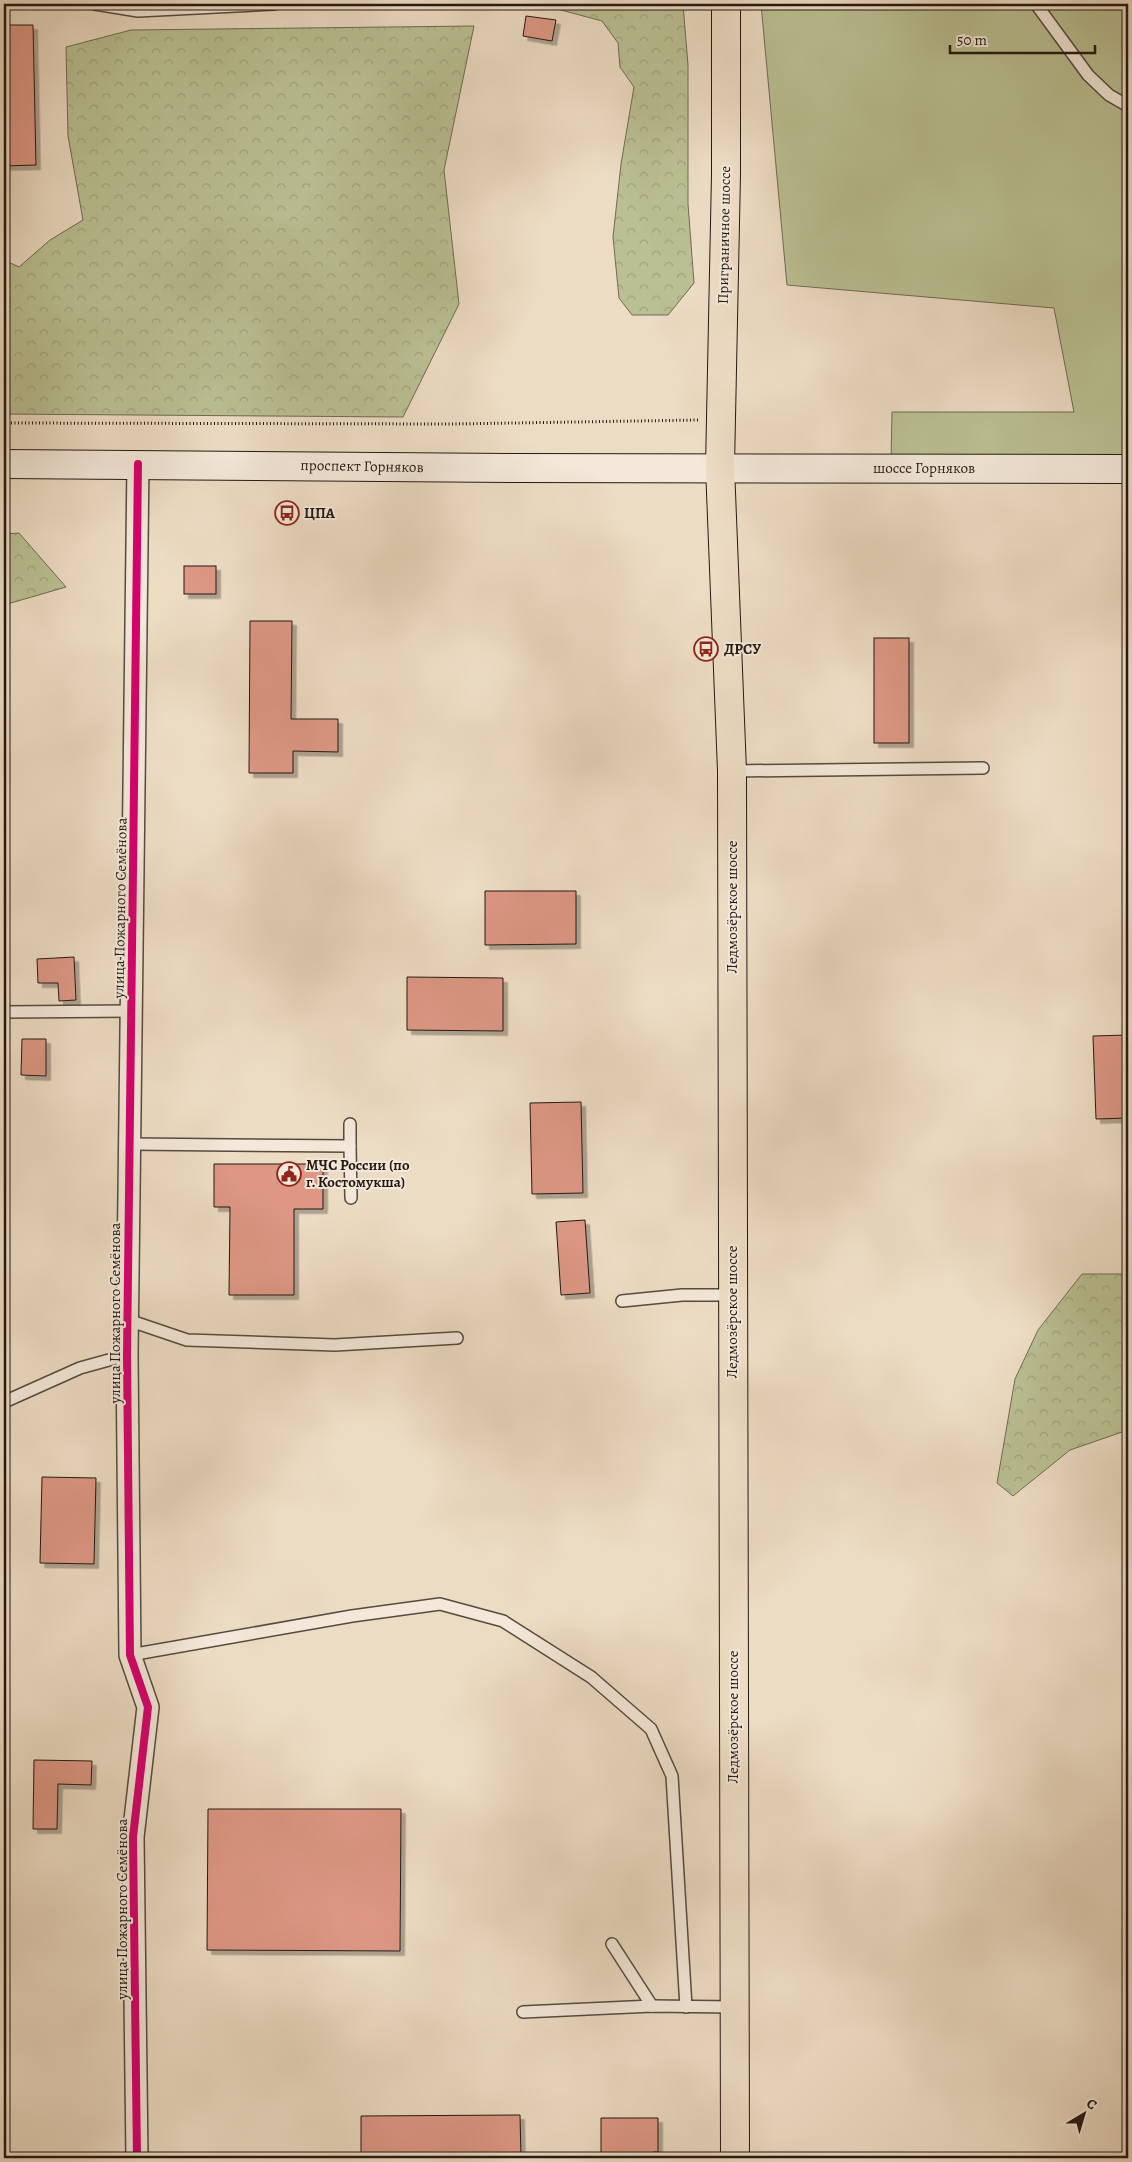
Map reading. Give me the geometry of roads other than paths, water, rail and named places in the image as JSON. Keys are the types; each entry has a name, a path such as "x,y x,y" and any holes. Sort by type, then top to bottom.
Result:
{"main road":[{"name":"Приграничное шоссе","path":"720,467 726,174 726,4"},
{"name":"проспект Горняков","path":"4,464 511,468 720,467"},
{"name":"шоссе Горняков","path":"720,467 1128,469"},
{"name":"Ледмозёрское шоссе","path":"720,467 732,771 735,2158"}],"street":[{"name":"улица Пожарного Семёнова","path":"137,2158 133,1837 148,1707 130,1656 127,1354 138,464"}],"lane":[{"path":"95,4 138,11 274,4"},
{"path":"1036,4 1088,75 1109,96 1128,106"},
{"path":"732,771 983,768"},
{"path":"4,1012 132,1011"},
{"path":"350,1124 351,1198"},
{"path":"130,1144 350,1146"},
{"path":"622,1301 682,1295 732,1295"},
{"path":"128,1320 187,1340 335,1345 457,1338"},
{"path":"4,1402 80,1368 127,1354"},
{"path":"130,1656 352,1616 440,1604 503,1621 592,1677 651,1730 672,1776 686,2007"},
{"path":"612,1944 652,2006"},
{"path":"523,2012 652,2006 734,2007"}],"place":[{"name":"ЦПА","path":"287,513"},
{"name":"ДРСУ","path":"706,649"},
{"name":"МЧС России (по г. Костомукша)","path":"289,1174"}]}
